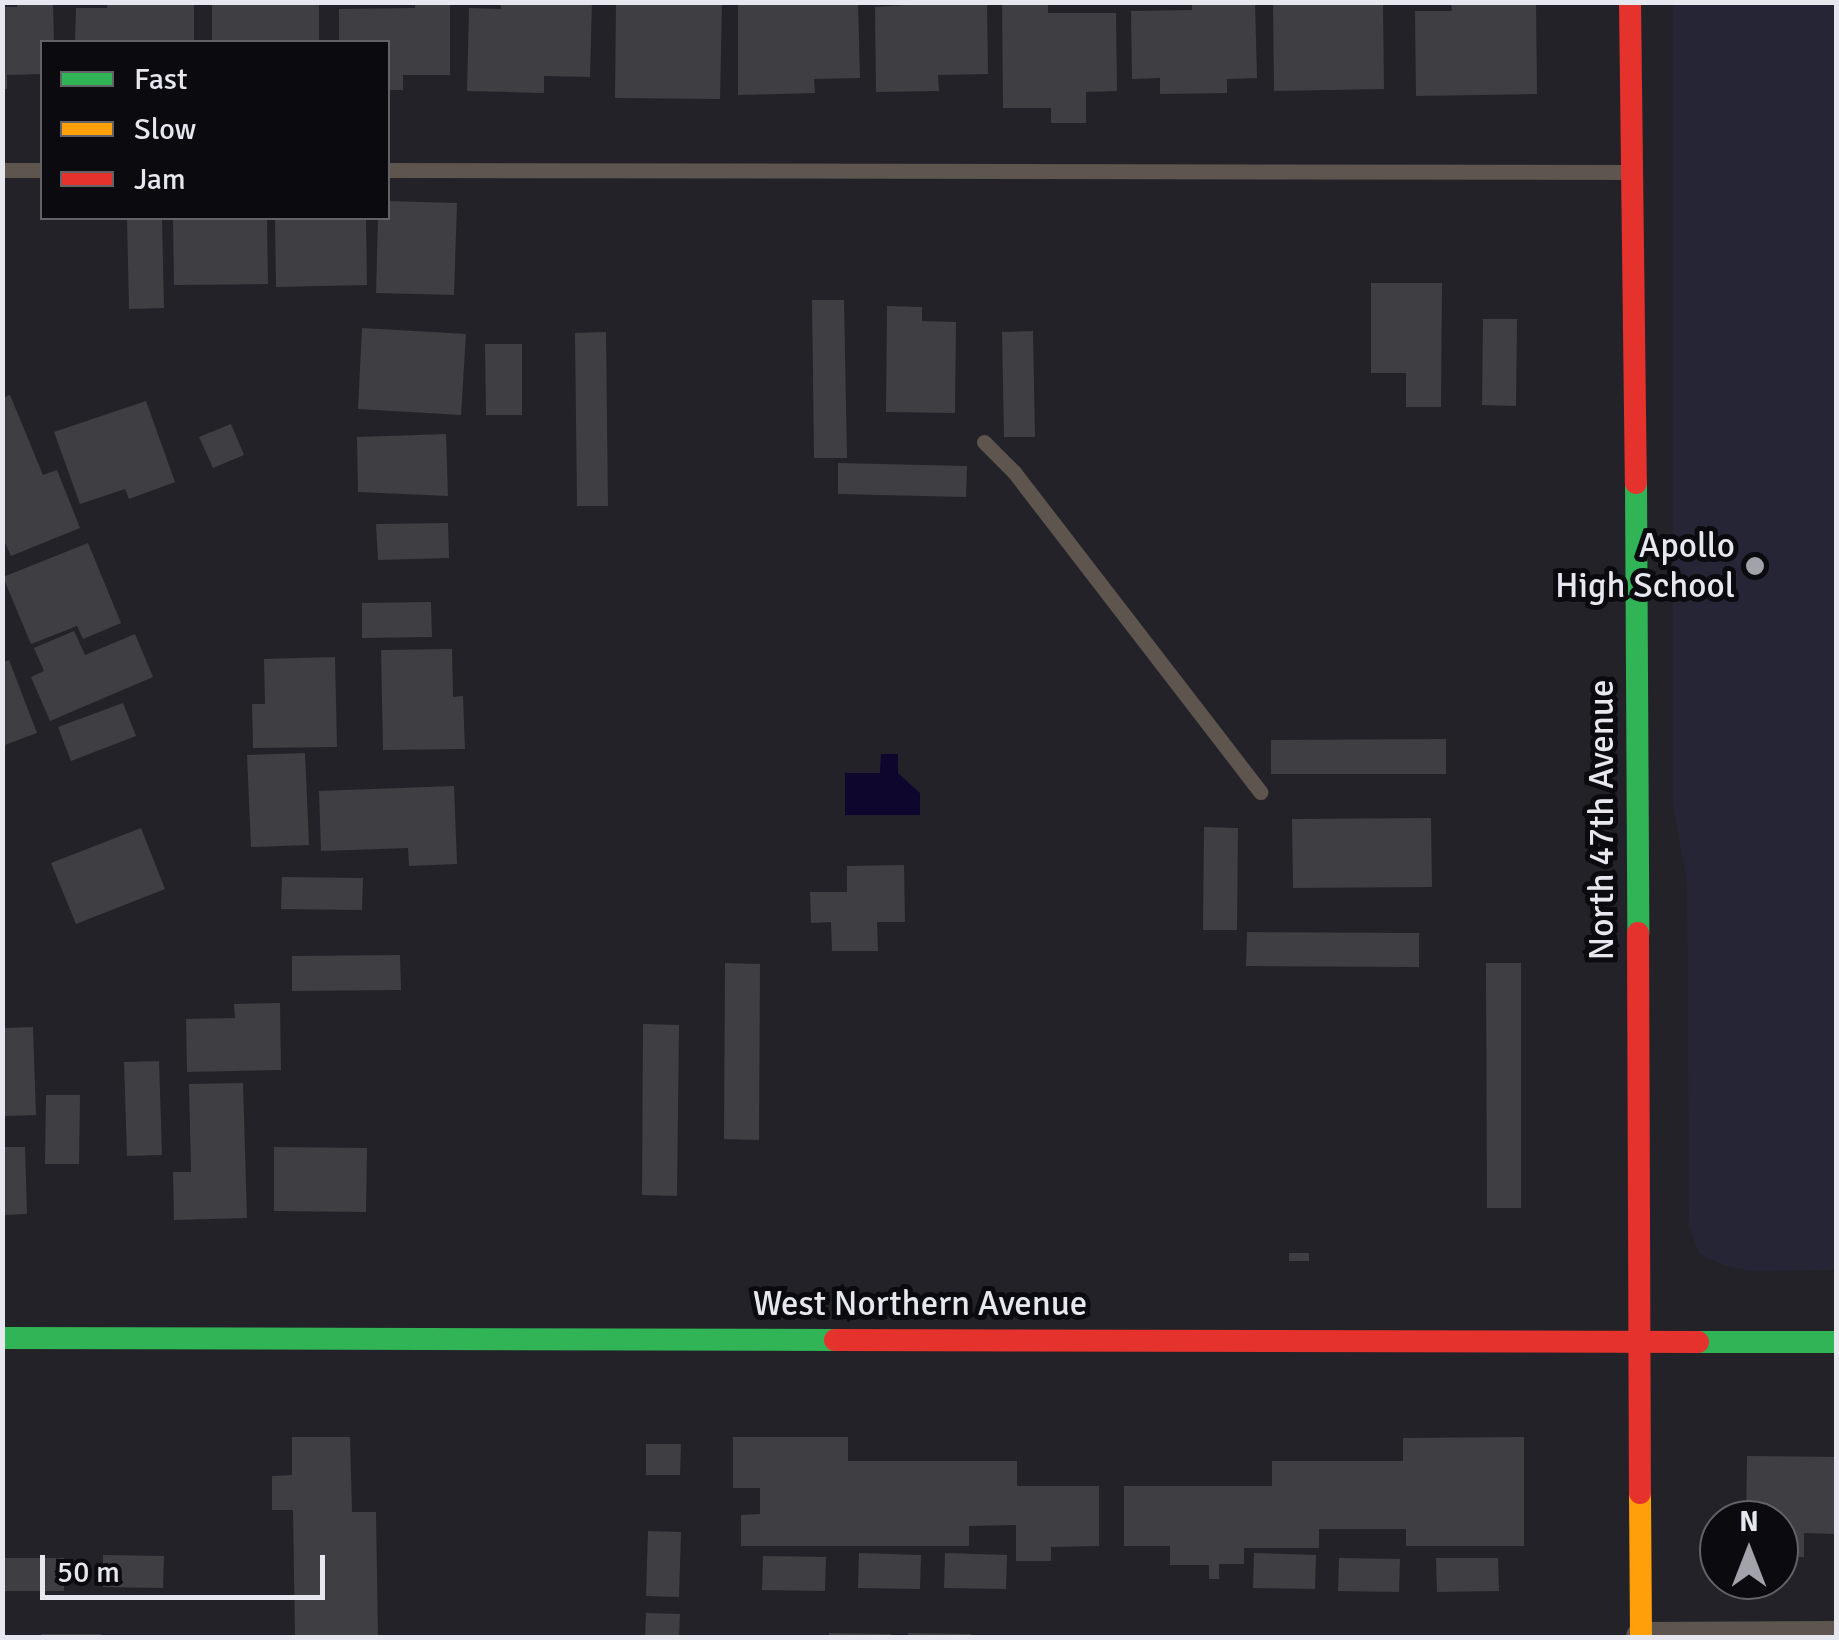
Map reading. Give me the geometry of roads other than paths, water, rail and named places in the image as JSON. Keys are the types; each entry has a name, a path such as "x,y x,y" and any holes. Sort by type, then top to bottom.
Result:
{"main road":[{"name":"North 47th Avenue","path":"1630,2 1641,1637"},
{"name":"West Northern Avenue","path":"2,1338 1836,1342"}],"street":[{"path":"1641,1637 1836,1636"}],"lane":[{"path":"2,170 40,170"},
{"path":"390,170 1634,172"},
{"path":"984,442 1014,472 1260,792"}],"place":[{"name":"Apollo High School","path":"1755,566"}]}
